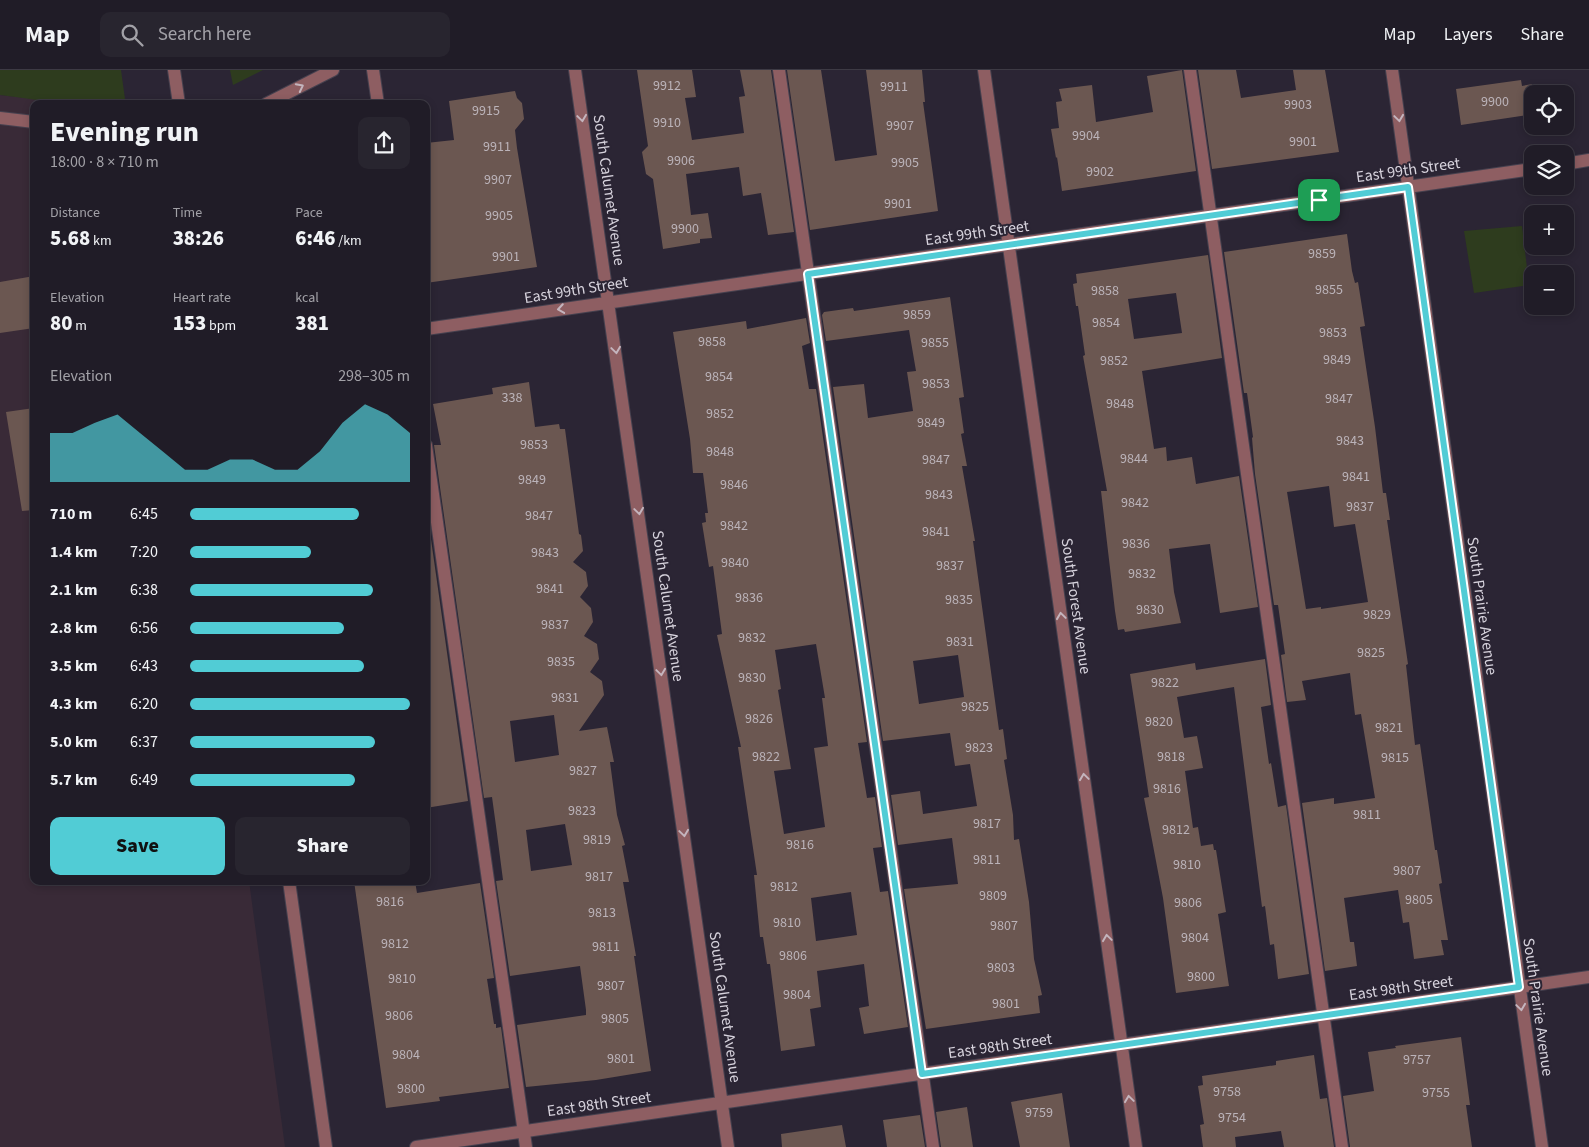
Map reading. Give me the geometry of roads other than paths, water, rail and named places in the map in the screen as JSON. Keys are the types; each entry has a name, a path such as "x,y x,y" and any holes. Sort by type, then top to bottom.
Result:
{"street":[{"path":"174,70 178,100"},
{"path":"274,100 333,70"},
{"path":"373,70 377,100"},
{"name":"South Calumet Avenue","path":"574,70 609,302 728,1147"},
{"path":"779,70 932,1147"},
{"name":"South Forest Avenue","path":"984,70 1136,1147"},
{"path":"1190,70 1342,1147"},
{"name":"South Prairie Avenue","path":"1392,70 1542,1147"},
{"path":"0,118 30,122"},
{"path":"1574,162 1589,160"},
{"name":"East 99th Street","path":"430,328 1524,170"},
{"path":"430,473 526,1147"},
{"path":"290,885 326,1147"},
{"name":"East 98th Street","path":"416,1147 1589,977"}]}
